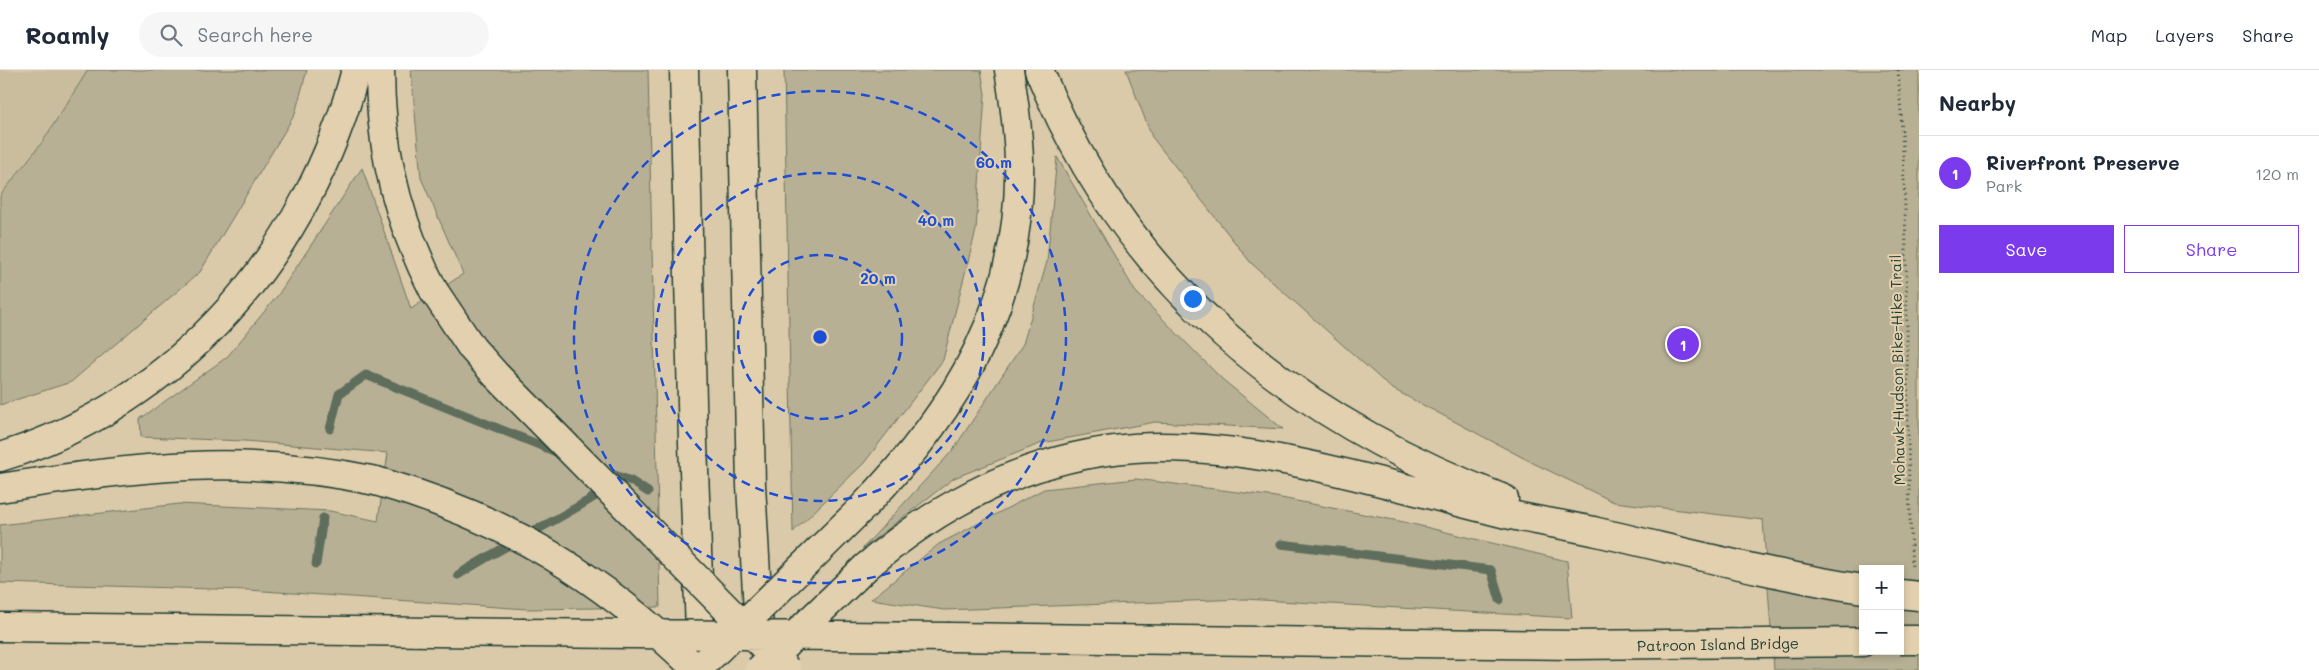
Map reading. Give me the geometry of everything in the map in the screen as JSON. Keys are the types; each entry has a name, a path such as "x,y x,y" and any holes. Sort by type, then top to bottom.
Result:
{"highway":[{"path":"0,457 39,444 73,428 132,393 187,352 237,301 262,270 304,207 336,136 356,70"},
{"path":"380,70 380,103 383,134 395,192 420,264 434,292 472,348 496,375 787,670"},
{"path":"684,70 692,415 702,670"},
{"path":"742,70 751,485 760,670"},
{"path":"0,488 102,473 198,464 248,464 300,468 376,481 448,504 493,523 538,546 581,573 622,603 665,639 697,670 861,509 896,472 940,416 961,385 978,351 992,316 1013,237 1019,162 1009,70"},
{"path":"1039,70 1080,155 1119,216 1191,304 1241,350 1303,397 1388,447 1446,476 1576,527"},
{"path":"760,670 866,567 910,531 932,516 983,488 1045,464 1074,457 1134,448 1196,449 1295,463 1521,518 1576,527 1761,570 1859,588"},
{"name":"Patroon Island Bridge","path":"0,627 1573,644 1859,642"},
{"path":"1904,640 1919,640"}],"path":[{"name":"Mohawk-Hudson Bike-Hike Trail","path":"1898,70 1907,242 1906,378 1910,589"}],"shaded area":[{"path":"0,70 88,70 43,141 0,196"},
{"path":"88,70 307,70 295,114 200,272 71,382 0,405 0,196 43,141"},
{"path":"411,70 648,70 660,607 527,609 249,590 0,583 0,525 179,504 330,511 378,521 388,453 245,441 141,437 140,419 227,357 278,295 362,168 411,309 463,274 421,178"},
{"path":"784,70 981,70 985,94 976,230 943,360 864,463 793,532"},
{"path":"1126,70 1919,70 1919,670 1774,670 1763,520 1614,502 1535,464 1391,388 1251,263 1152,137"},
{"path":"1057,157 1135,291 1222,379 1283,429 1155,422 1042,443 954,478 862,549 953,450 1023,344 1047,262"},
{"path":"1136,479 1276,497 1404,522 1567,561 1572,618 1244,599 944,610 871,599 939,544 1044,489"}],"waterway":[{"path":"330,429 339,394 366,375 559,453"},
{"path":"603,471 631,481 648,492"},
{"path":"458,575 605,490"},
{"path":"316,564 323,518"},
{"path":"1281,544 1491,570 1500,600"}],"place":[{"name":"Riverfront Preserve","path":"1683,344"}]}
